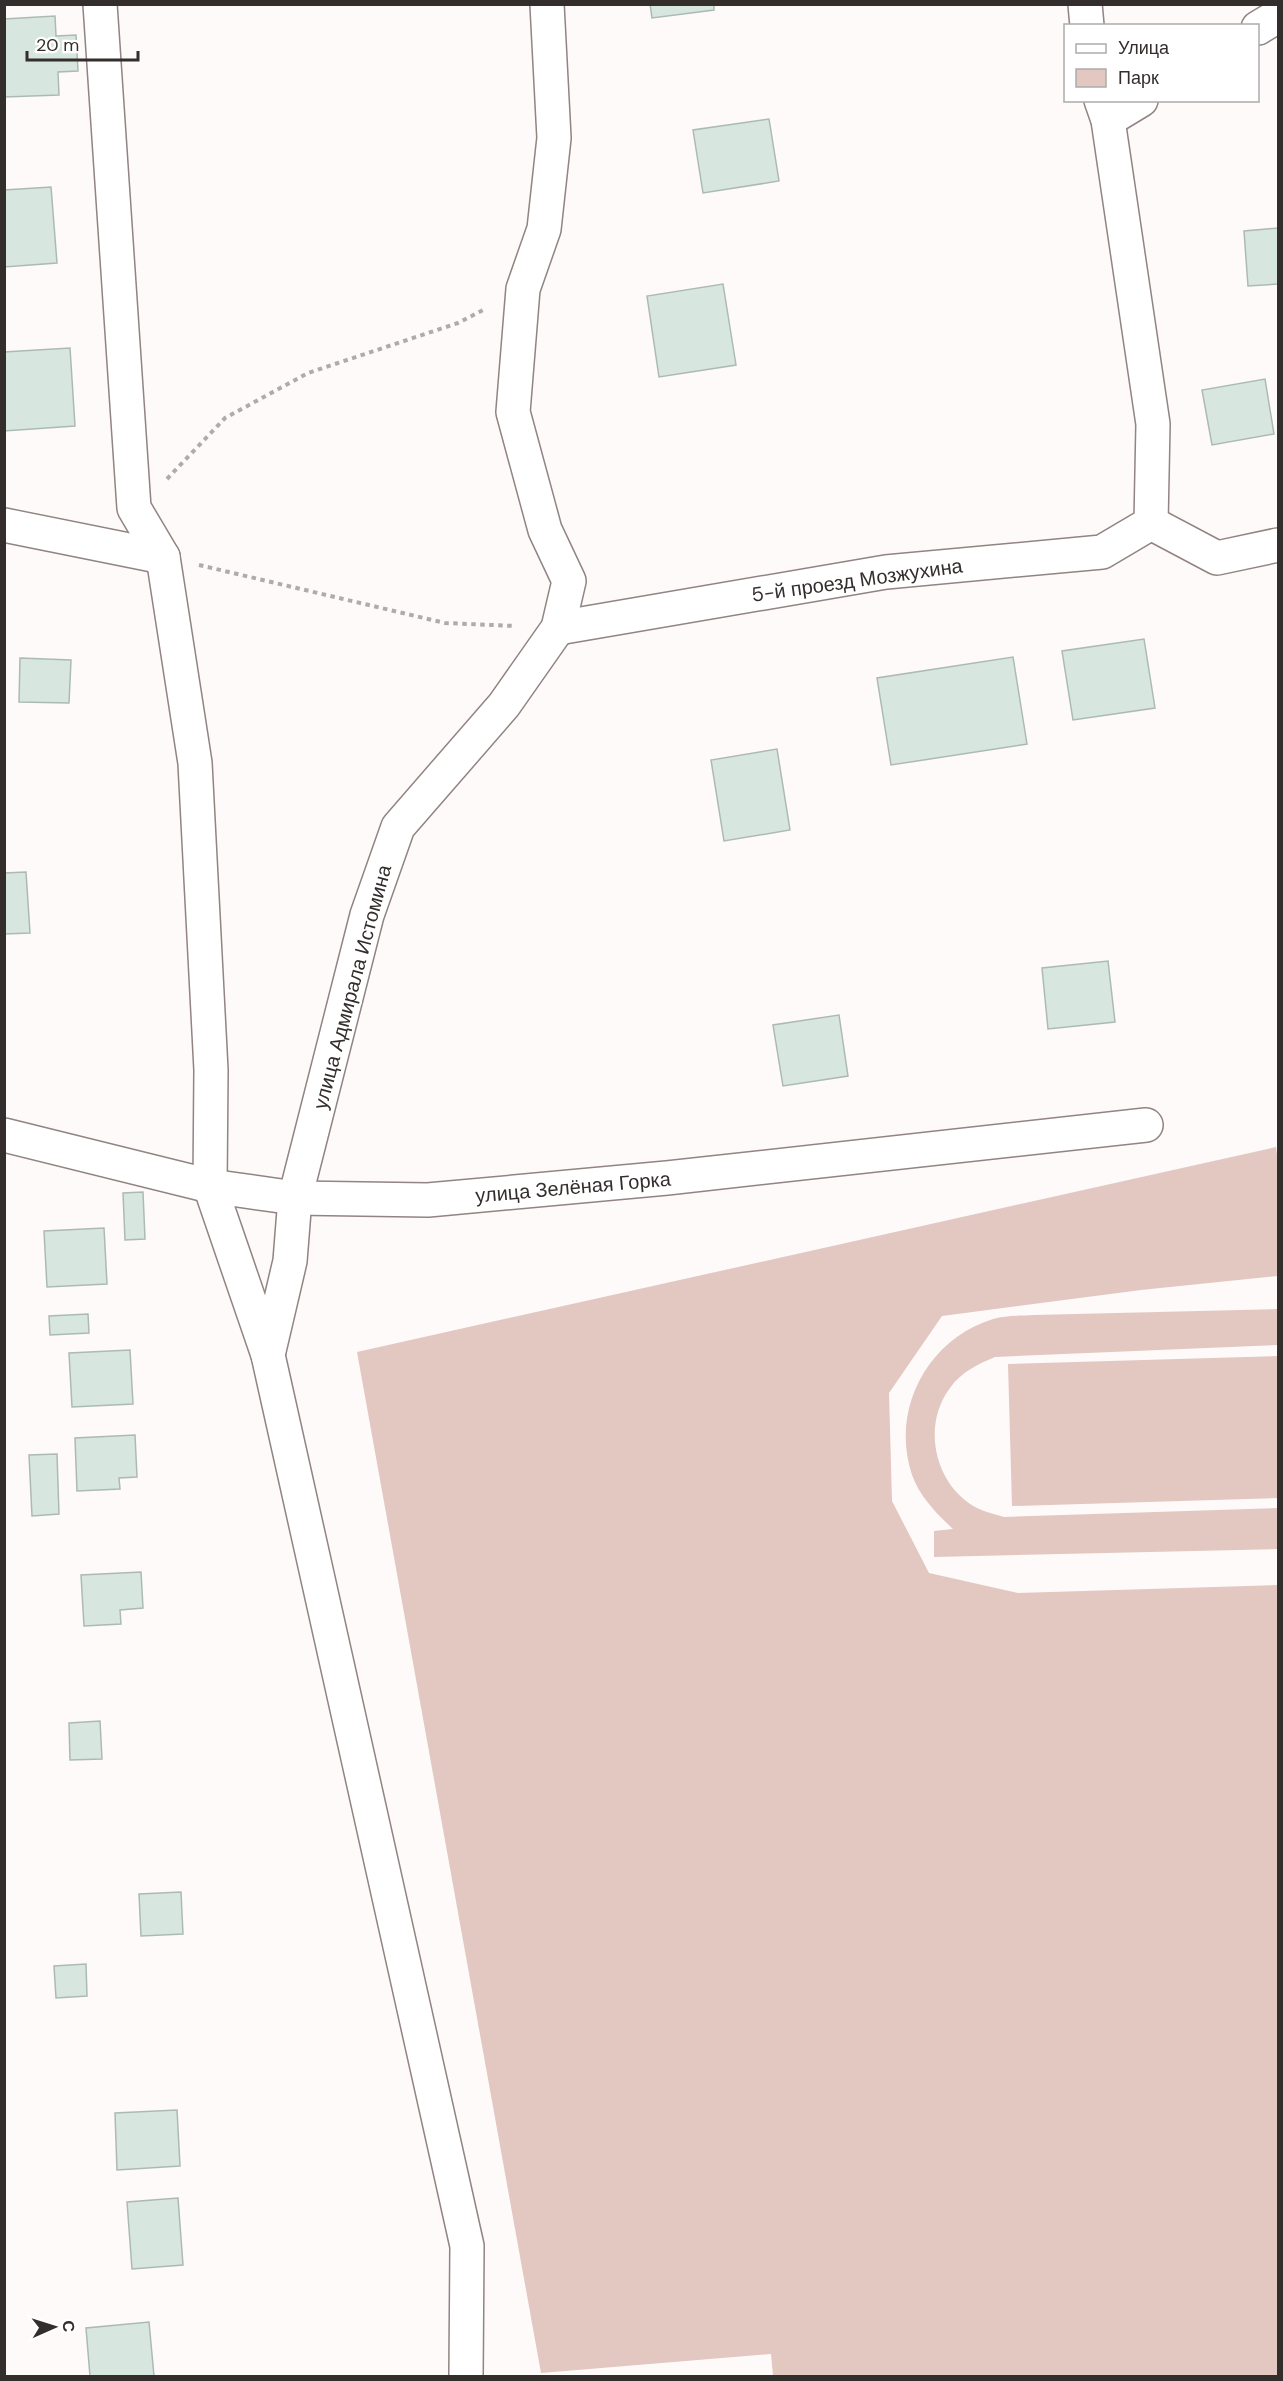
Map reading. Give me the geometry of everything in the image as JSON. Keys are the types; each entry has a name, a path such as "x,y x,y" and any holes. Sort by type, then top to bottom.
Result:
{"street":[{"path":"100,4 134,508 163,557 195,763 211,1070 210,1186 268,1355 467,2246 466,2376"},
{"name":"улица Адмирала Истомина","path":"268,1355 290,1261 295,1198 367,915 398,827 504,705 558,628 569,581 545,530 513,412 523,289 544,229 554,138 547,4"},
{"path":"1085,4 1087,24"},
{"path":"1259,27 1278,16"},
{"path":"1134,102 1105,110 1153,423 1151,523 1218,558 1278,545"},
{"name":"5-й проезд Мозжухина","path":"558,628 886,572 1102,552 1151,523"},
{"path":"4,525 163,557"},
{"name":"улица Зелёная Горка","path":"4,1135 210,1186 295,1198 428,1200 668,1178 1146,1125"}],"path":[{"path":"134,508 179,468 225,418 308,373 458,323 523,289"},
{"path":"163,557 445,623 558,628"}],"green space":[{"path":"1276,1147 1278,1276 1141,1290 942,1316 889,1393 892,1501 929,1573 1018,1593 1278,1585 1278,2376 773,2376 771,2354 541,2373 357,1352"},
{"path":"1278,1309 1278,1345 995,1357 976,1366 954,1382 941,1403 936,1420 935,1437 942,1470 951,1485 963,1498 987,1512 1004,1517 1278,1508 1278,1549 934,1557 934,1531 953,1529 930,1505 915,1483 906,1450 906,1426 911,1402 920,1380 933,1360 950,1343 970,1329 993,1319 1009,1316"},
{"path":"1278,1356 1278,1498 1012,1506 1008,1364"}],"building":[{"path":"650,4 714,4 714,10 652,18"},
{"path":"55,16 56,36 76,35 78,71 58,72 59,95 4,97 4,19"},
{"path":"769,119 779,181 703,193 693,130"},
{"path":"51,187 57,263 4,267 4,190"},
{"path":"1278,228 1278,284 1248,286 1244,231"},
{"path":"723,284 736,365 659,377 647,296"},
{"path":"70,348 75,426 4,431 4,352"},
{"path":"1265,379 1274,434 1212,445 1202,390"},
{"path":"1144,639 1155,708 1073,720 1062,651"},
{"path":"1013,657 1027,744 891,765 877,678"},
{"path":"20,658 71,660 69,703 19,702"},
{"path":"777,749 790,830 724,841 711,760"},
{"path":"26,872 30,933 4,934 4,873"},
{"path":"1108,961 1115,1022 1048,1029 1042,968"},
{"path":"839,1015 848,1076 783,1086 773,1025"},
{"path":"143,1192 145,1239 125,1240 123,1193"},
{"path":"104,1228 107,1284 47,1287 44,1231"},
{"path":"88,1314 89,1333 50,1335 49,1316"},
{"path":"130,1350 133,1404 72,1407 69,1353"},
{"path":"135,1435 137,1477 119,1478 120,1489 77,1491 75,1438"},
{"path":"57,1454 59,1514 32,1516 29,1455"},
{"path":"141,1572 143,1608 120,1610 121,1624 84,1626 81,1575"},
{"path":"100,1721 102,1759 70,1760 69,1723"},
{"path":"181,1892 183,1934 141,1936 139,1894"},
{"path":"86,1964 87,1996 56,1998 54,1966"},
{"path":"177,2110 180,2166 117,2170 115,2113"},
{"path":"178,2198 183,2265 132,2269 127,2202"},
{"path":"149,2322 154,2376 90,2376 86,2328"}]}
